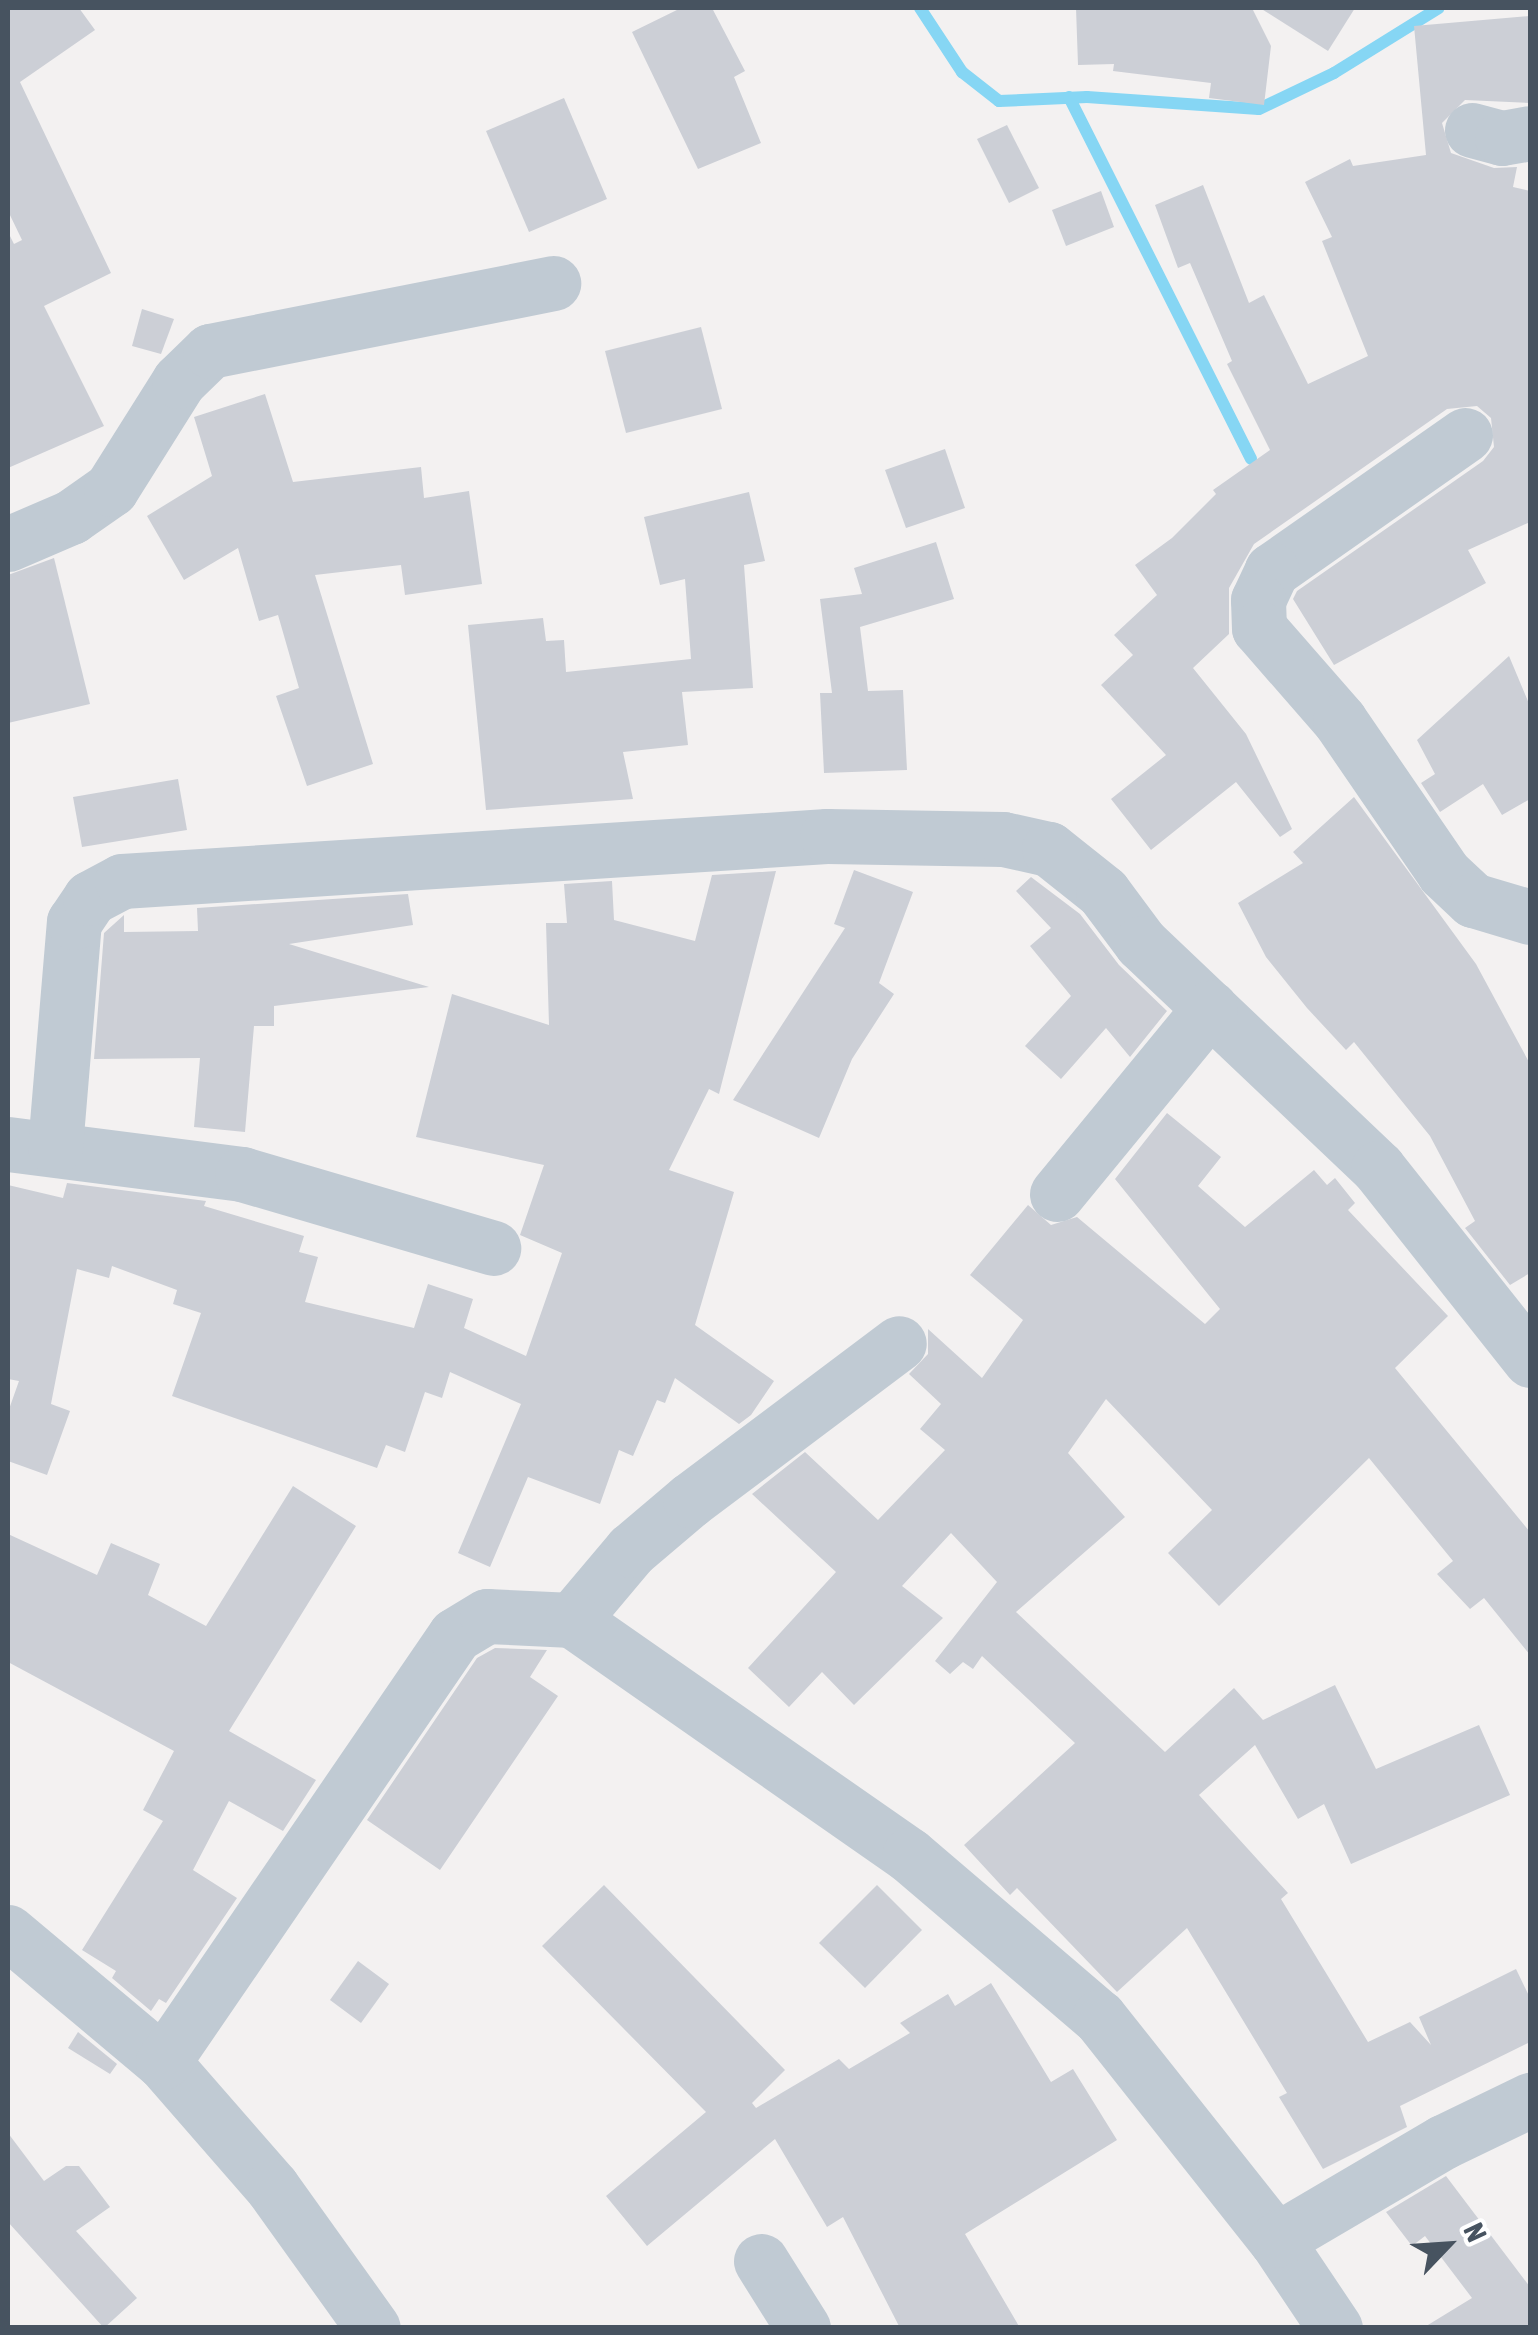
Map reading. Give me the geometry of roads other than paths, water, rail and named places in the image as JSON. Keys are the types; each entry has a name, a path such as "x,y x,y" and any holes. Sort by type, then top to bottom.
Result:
{"street":[{"path":"1472,130 1502,138 1530,133"},
{"path":"8,544 71,518 110,489 179,381 210,351 553,283"},
{"path":"1465,435 1272,570 1258,600 1259,628 1340,721 1444,873 1472,900 1530,917"},
{"path":"492,1248 242,1174 31,1145 74,922 90,898 122,881 827,836 1003,838 1050,849 1090,881 1142,942 1378,1168 1530,1360"},
{"path":"1057,1194 1210,1008"},
{"path":"572,1620 632,1550 690,1500 899,1343"},
{"path":"163,2062 455,1635 487,1616 572,1620 910,1855 1100,2017 1276,2240 1336,2328"},
{"path":"8,1932 163,2062 272,2187 373,2328"},
{"path":"1276,2240 1443,2142 1530,2100"},
{"path":"761,2261 803,2328"}],"waterway":[{"path":"920,8 962,72 999,101 1087,97 1259,109 1334,73 1439,8"},
{"path":"1069,97 1251,459"}]}
